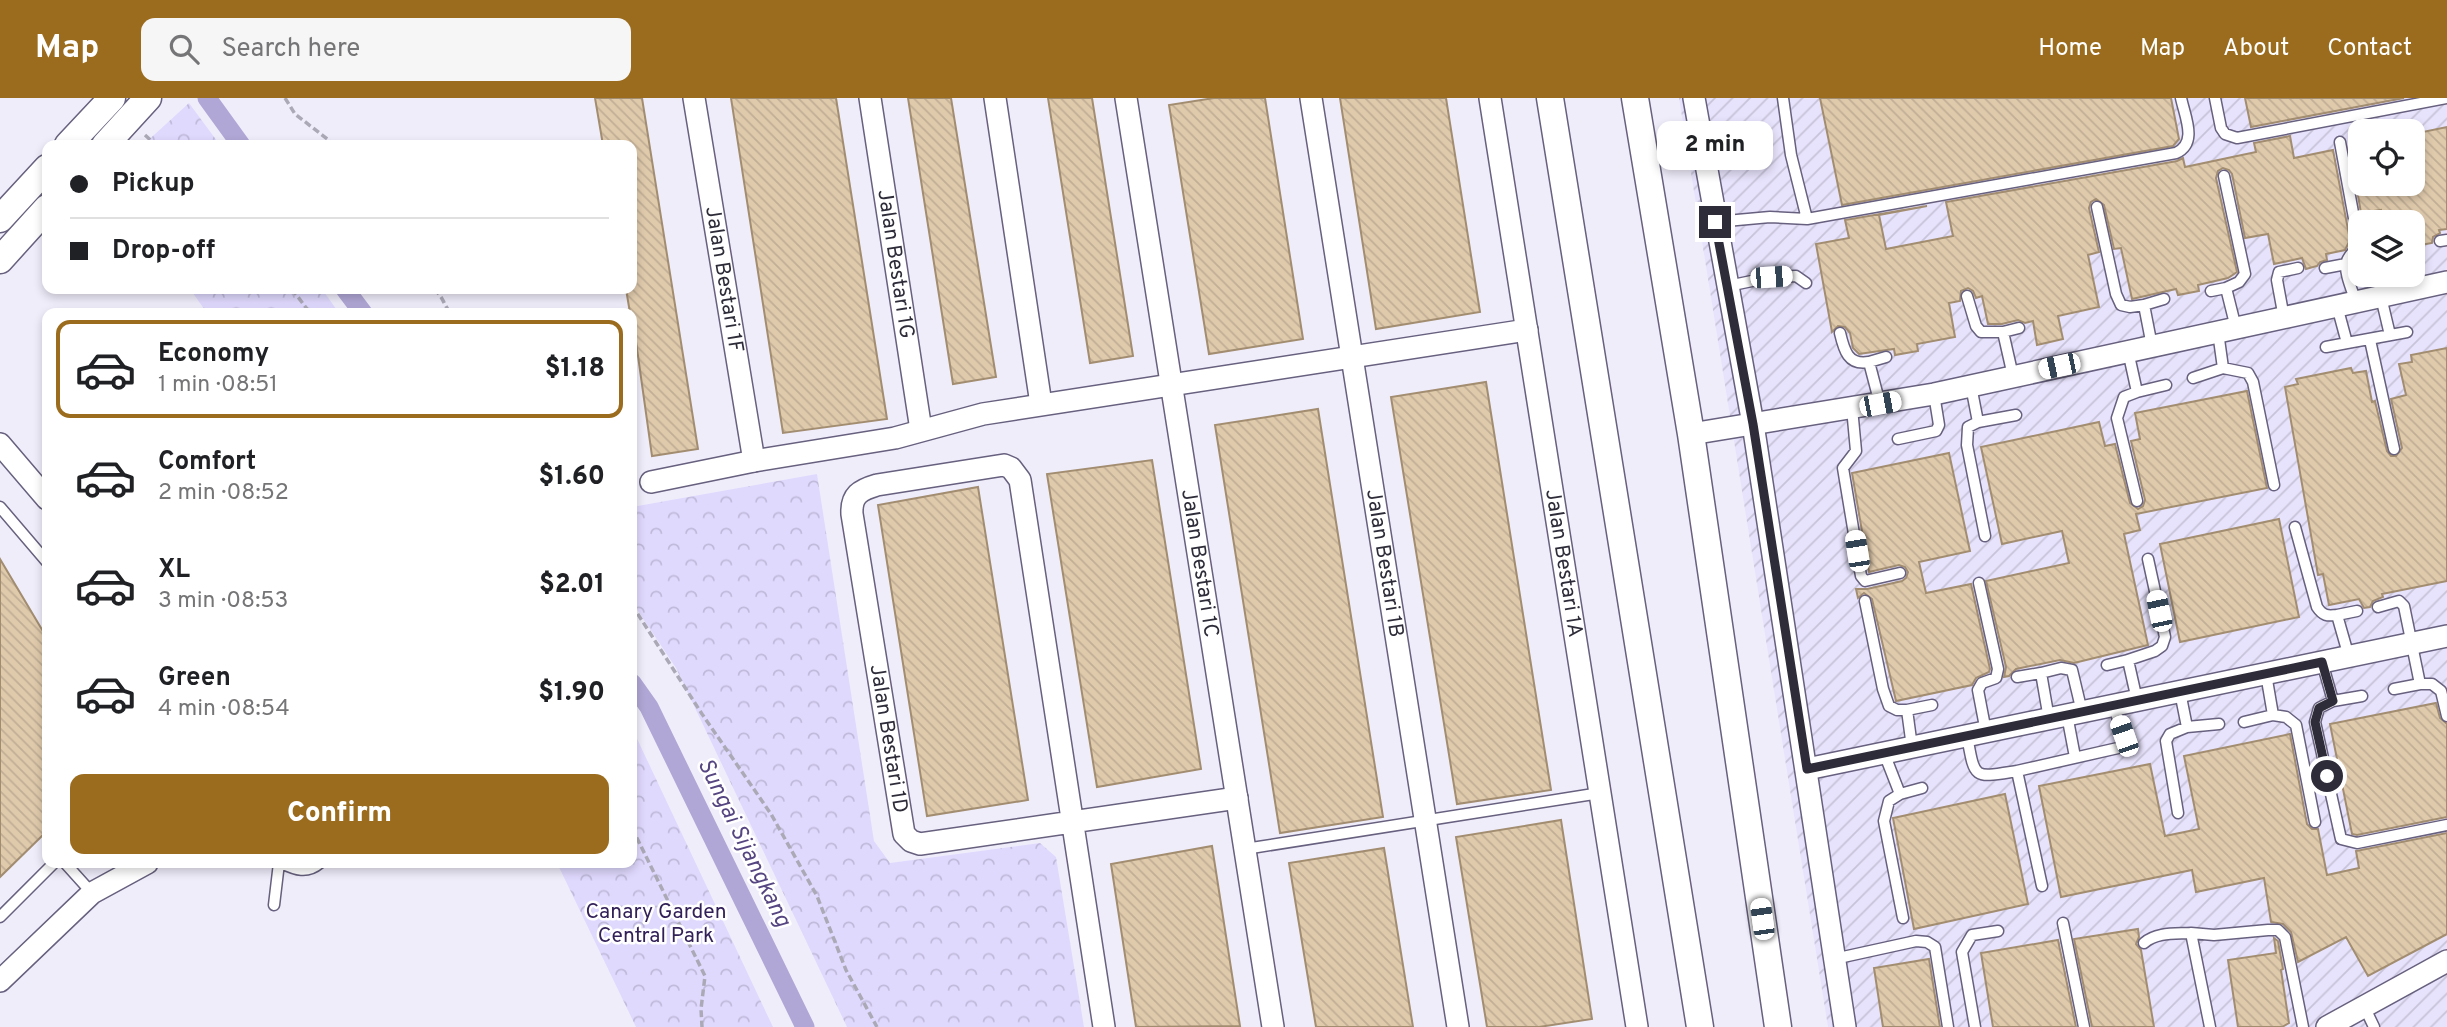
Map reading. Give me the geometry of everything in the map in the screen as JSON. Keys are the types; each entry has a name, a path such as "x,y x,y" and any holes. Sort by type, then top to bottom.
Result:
{"street":[{"path":"73,140 112,98"},
{"path":"110,140 148,98"},
{"name":"Jalan Bestari 1F","path":"694,98 754,461"},
{"name":"Jalan Bestari 1G","path":"870,98 921,430"},
{"path":"995,98 1041,404"},
{"name":"Jalan Bestari 1C","path":"1126,98 1273,1027"},
{"name":"Jalan Bestari 1B","path":"1311,98 1458,1027"},
{"name":"Jalan Bestari 1A","path":"1490,98 1637,1027"},
{"path":"1550,98 1699,1027"},
{"path":"1635,98 1691,434 1778,1027"},
{"path":"1694,98 1753,424 1845,1027"},
{"path":"0,219 42,173"},
{"path":"0,260 42,214"},
{"path":"1691,434 1934,394 2346,304 2391,288 2447,282"},
{"path":"651,482 754,461 883,440 983,414 1527,330"},
{"path":"0,444 42,493"},
{"name":"Jalan Bestari 1D","path":"1073,824 1020,480 1011,468 1004,466 864,489 855,495 852,514 904,834 912,841 920,844 1073,824 1237,799"},
{"path":"1807,769 2447,636"},
{"path":"1073,824 1104,1027"},
{"path":"0,981 92,893 139,868"},
{"path":"2327,1027 2447,961"}],"lane":[{"path":"1783,98 1791,155 1807,219"},
{"path":"1715,222 1770,217 1807,219 2176,153 2188,144 2189,135 2181,98"},
{"path":"2215,98 2221,128 2231,138 2447,98"},
{"path":"2340,142 2358,240 2356,251 2346,264 2347,343"},
{"path":"2210,291 2239,282 2245,274 2224,176"},
{"path":"2097,207 2116,294 2121,305 2130,307 2164,299"},
{"path":"2325,268 2346,264"},
{"path":"2284,318 2277,280 2279,272 2298,268"},
{"path":"1728,286 1796,275 1806,283"},
{"path":"2223,368 2227,330 2226,288"},
{"path":"2390,335 2391,288"},
{"path":"1968,296 1976,326 1982,332 2003,332 2019,328"},
{"path":"2144,305 2152,346"},
{"path":"2003,332 2013,376"},
{"path":"2326,347 2407,332"},
{"path":"1840,333 1844,351 1860,364 1886,357"},
{"path":"2370,340 2394,449"},
{"path":"2128,351 2137,392"},
{"path":"1869,362 1880,404"},
{"path":"2193,378 2223,368 2248,373 2253,382 2274,485"},
{"path":"2137,501 2117,418 2124,397 2166,385"},
{"path":"1971,386 1978,422"},
{"path":"1898,439 1936,431 1938,425 1934,394"},
{"path":"1852,408 1857,451 1843,468 1861,576 1865,581 1900,573"},
{"path":"1985,536 1966,435 1968,427 1978,422 2017,415"},
{"path":"0,507 42,556"},
{"path":"2295,527 2321,613 2327,616 2357,611"},
{"path":"2107,665 2155,651 2162,646 2165,637 2148,559"},
{"path":"1979,583 1998,669 1996,678 1982,684 1978,690 1972,763 1974,771 1985,776 2017,771 2118,748 2124,743 2114,705"},
{"path":"1865,601 1889,706 1897,710 1907,710 1932,705"},
{"path":"2378,607 2399,601 2404,607 2420,684"},
{"path":"2337,615 2349,657"},
{"path":"2128,660 2137,700"},
{"path":"2322,662 2333,701"},
{"path":"2018,677 2061,668 2072,670 2066,715"},
{"path":"2041,673 2066,715 2075,757"},
{"path":"2266,674 2273,715"},
{"path":"2393,690 2432,684 2441,691 2447,716"},
{"path":"2180,692 2186,727"},
{"path":"2362,696 2333,701 2319,708 2315,722 2341,839 2357,843 2447,825"},
{"path":"1907,710 1912,747"},
{"path":"2244,722 2273,715 2286,717 2296,725 2315,822"},
{"path":"2178,813 2166,741 2171,734 2186,727 2219,724"},
{"path":"1885,753 1900,794"},
{"path":"2017,771 2042,886"},
{"path":"1903,918 1884,821 1888,801 1900,794 1923,788"},
{"path":"1245,849 1600,793"},
{"path":"0,917 49,868"},
{"path":"70,868 92,893"},
{"path":"274,905 279,868"},
{"path":"291,868 314,868"},
{"path":"2063,923 2084,1027"},
{"path":"2144,943 2150,937 2163,934 2277,930 2285,937 2303,1027"},
{"path":"1975,1027 1962,952 1972,935 1998,931"},
{"path":"2191,933 2210,1027"},
{"path":"1834,959 1916,941 1927,942 1935,947 1948,1027"},
{"path":"2364,1006 2374,1027"}],"path":[{"path":"285,98 295,114 329,140"},
{"path":"637,613 695,704 771,814 817,896 846,970 877,1027"},
{"path":"637,838 705,976 702,1027"}],"shaded area":[{"path":"1679,98 2447,98 2447,1027 1828,1027"}],"green space":[{"path":"189,103 216,140 148,140"},
{"path":"194,294 326,294 335,308 203,308"},
{"path":"817,474 874,841 890,863 1040,843 1056,857 1084,1027 847,1027 676,668 637,610 637,506"},
{"name":"Canary Garden Central Park","path":"637,739 773,1027 636,1027 559,868 637,868"}],"building":[{"path":"595,98 642,98 698,449 652,456 637,349 637,308 629,308 627,294 637,294 637,140 602,140"},
{"path":"731,98 836,98 887,419 783,433"},
{"path":"908,98 951,98 996,377 953,384"},
{"path":"1048,98 1092,98 1133,356 1090,363"},
{"path":"1214,98 1265,98 1303,339 1209,354 1169,105"},
{"path":"1340,98 1446,98 1480,312 1376,329"},
{"path":"1820,98 2171,98 2179,139 2173,146 1842,205"},
{"path":"2245,98 2404,98 2251,127"},
{"path":"2447,127 2447,229 2439,230 2440,233 2433,237 2432,243 2425,244 2425,210 2360,210 2358,196 2425,196 2425,132"},
{"path":"2290,136 2294,158 2333,150 2348,229 2348,244 2345,250 2326,254 2327,260 2306,269 2302,258 2274,264 2268,234 2245,238 2232,174 2223,168 2218,171 2216,178 2237,272 2228,278 2198,285 2199,291 2178,295 2176,289 2132,299 2121,248 2114,249 2104,205 2096,199 2091,202 2089,208 2099,252 2088,255 2099,307 2058,316 2063,339 2037,345 2033,321 1988,324 1982,296 1976,298 1968,288 1961,291 1960,301 1949,303 1955,337 1917,344 1918,351 1895,355 1894,349 1859,354 1853,348 1850,333 1845,327 1838,326 1832,332 1816,244 1849,238 1845,220 1927,206 1879,215 1886,249 1953,236 1946,202 2183,158 2185,167 2256,152 2254,143"},
{"path":"2447,348 2447,581 2382,594 2383,597 2373,601 2370,607 2364,608 2359,599 2329,605 2323,574 2318,575 2285,387 2298,384 2296,379 2351,368 2353,373 2366,371 2387,451 2391,456 2396,456 2402,448 2391,399 2406,395 2399,364 2412,362 2411,355"},
{"path":"1486,382 1551,790 1457,804 1391,397"},
{"path":"2247,391 2267,488 2136,514 2140,530 2124,534 2148,645 2074,663 2060,660 2016,669 2004,677 2006,667 1986,581 2069,563 2062,531 2002,544 1981,447 2099,422 2105,446 2115,444 2130,503 2138,509 2143,506 2145,500 2131,441 2140,439 2135,413"},
{"path":"1318,409 1383,817 1280,833 1215,425"},
{"path":"1949,453 1970,551 1919,562 1926,593 1971,584 1990,669 1976,678 1972,685 1896,701 1872,599 1864,593 1858,598 1856,589 1902,581 1908,572 1905,567 1899,565 1869,572 1852,473"},
{"path":"1152,460 1201,769 1097,787 1047,474"},
{"path":"978,487 1028,800 927,816 878,505"},
{"path":"2279,519 2299,617 2180,642 2160,544"},
{"path":"0,559 42,630 42,836 0,877"},
{"path":"2436,703 2440,718 2447,724 2447,817 2352,834 2330,724"},
{"path":"2290,734 2307,824 2312,829 2318,829 2327,875 2359,868 2356,851 2447,833 2447,934 2368,976 2346,937 2298,962 2291,932 2283,924 2271,922 2264,878 2196,892 2192,870 2061,897 2039,786 2150,764 2165,836 2199,829 2184,756"},
{"path":"2005,794 2028,904 1914,929 1893,818"},
{"path":"1561,820 1592,1019 1539,1027 1487,1027 1456,837"},
{"path":"1212,846 1240,1026 1136,1027 1111,864"},
{"path":"1384,848 1413,1027 1316,1027 1289,863"},
{"path":"2138,929 2136,944 2141,950 2154,1027 2092,1027 2074,939"},
{"path":"2274,938 2278,941 2283,969 2289,1023 2282,1027 2238,1027 2228,960 2276,953"},
{"path":"2058,940 2076,1027 1993,1027 1981,953"},
{"path":"1929,959 1940,1027 1883,1027 1874,968"}],"waterway":[{"name":"Sungai Sijangkang","path":"207,98 237,140"},
{"name":"Sungai Sijangkang","path":"349,294 359,308"},
{"name":"Sungai Sijangkang","path":"637,690 649,707 805,1027"}],"route":[{"path":"1715,222 1753,424 1807,769 2322,662 2333,701 2319,708 2315,722 2327,776"}]}
